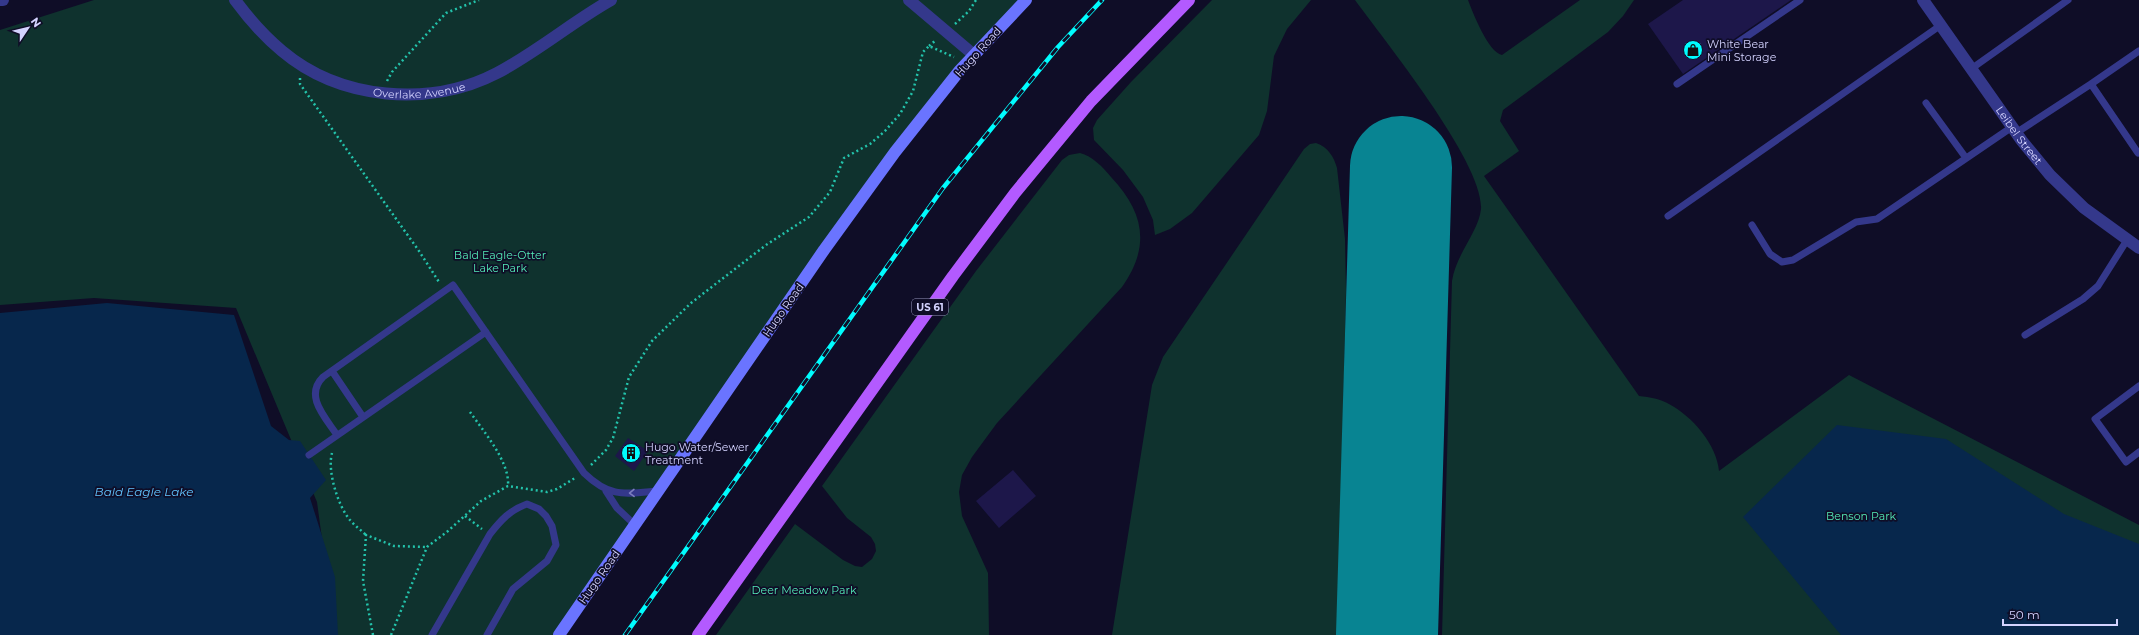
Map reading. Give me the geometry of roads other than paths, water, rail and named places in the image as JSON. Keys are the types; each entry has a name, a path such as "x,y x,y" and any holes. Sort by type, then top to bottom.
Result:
{"main road":[{"name":"US 61","path":"698,635 1014,193 1099,93 1189,0"}],"street":[{"name":"Overlake Avenue","path":"235,0 260,31 283,52 300,64 332,80 358,89 410,94 438,92 482,79 513,64 585,15 612,0"},
{"path":"909,0 974,55"},
{"name":"Hugo Road","path":"559,635 858,202 895,152 974,55 1026,0"},
{"name":"Leibel Street","path":"1923,0 2014,130 2062,186 2084,208 2139,248"}],"lane":[{"path":"1678,84 1800,0"},
{"path":"1971,69 2068,0"},
{"path":"1668,216 1941,25"},
{"path":"1752,225 1770,254 1782,262 1793,260 1856,222 1877,219 1966,158 2091,84 2139,51"},
{"path":"2091,84 2138,153"},
{"path":"1926,103 1966,158"},
{"path":"2024,335 2083,300 2098,286 2127,240"},
{"path":"337,435 315,402 317,383 453,285 584,473 606,491 617,508 635,524"},
{"path":"309,455 486,332"},
{"path":"332,371 364,417"},
{"path":"2139,386 2095,419 2126,462 2139,452"},
{"path":"606,491 629,494 658,491"},
{"path":"432,635 490,534 501,520 515,508 527,504 539,509 546,516 552,526 556,545 547,561 513,589 487,635"}],"water":[{"name":"Bald Eagle Lake","path":"107,303 234,315 271,426 289,440 300,441 326,480 310,498 335,577 338,635 0,635 0,313"},
{"path":"1837,425 1946,439 2064,514 2139,544 2139,635 1841,635 1743,517"}],"railway":[{"path":"625,635 943,188 1058,47 1102,0"}],"place":[{"name":"White Bear Mini Storage","path":"1693,50"},
{"name":"Hugo Water/Sewer Treatment","path":"631,453"}],"park label":[{"name":"Bald Eagle-Otter Lake Park","path":"500,261"},
{"name":"Benson Park","path":"1861,516"},
{"name":"Deer Meadow Park","path":"804,590"}]}
